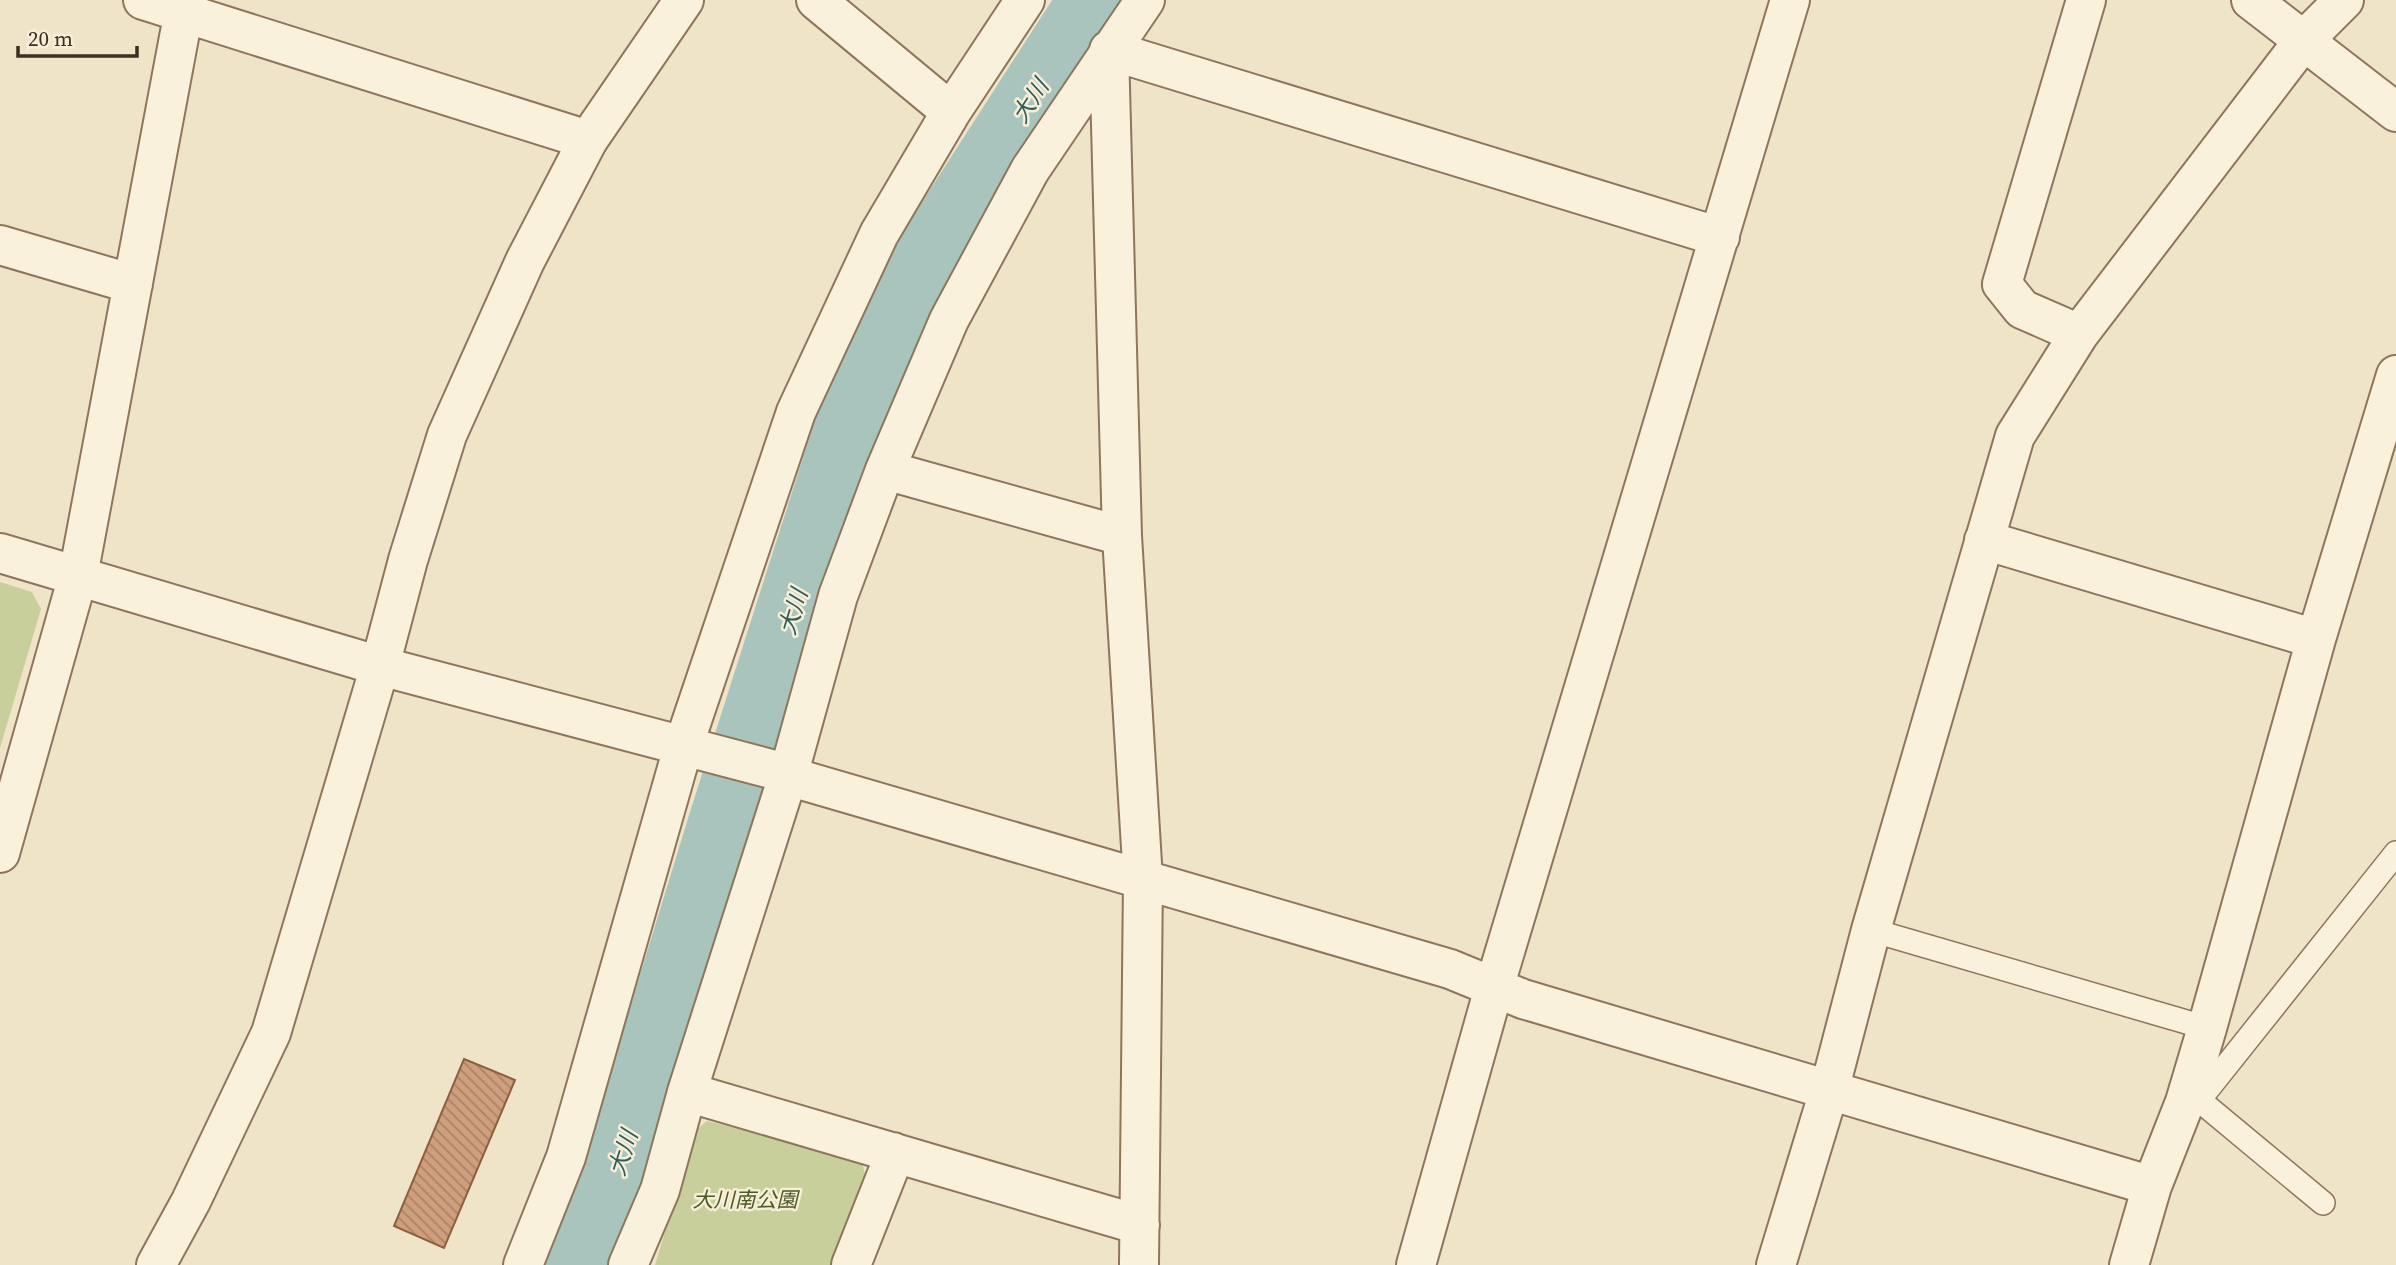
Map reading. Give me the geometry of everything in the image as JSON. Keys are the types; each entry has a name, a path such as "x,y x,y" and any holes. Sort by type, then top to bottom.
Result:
{"street":[{"path":"143,0 185,6 588,140"},
{"path":"156,1265 191,1201 271,1033 380,666 408,560 447,435 525,261 588,140 684,0"},
{"path":"816,0 951,112"},
{"path":"523,1265 566,1157 796,412 879,234 951,112 1025,0"},
{"path":"628,1265 660,1190 780,772 838,596 885,470 949,320 1030,170 1145,0"},
{"path":"1416,1265 1494,988 1790,0"},
{"path":"2079,334 2022,309 2001,284 2086,0"},
{"path":"2251,0 2396,112"},
{"path":"1776,1265 1829,1091 1871,930 2015,436 2079,334 2304,40 2344,0"},
{"path":"0,853 78,576 185,6"},
{"path":"1109,50 1720,237"},
{"path":"1109,50 1122,536 1143,880 1139,1265"},
{"path":"0,245 134,284"},
{"path":"2129,1265 2152,1186 2192,1101 2207,1028 2316,639 2396,375"},
{"path":"885,470 1122,536"},
{"path":"1984,540 2316,639"},
{"path":"0,553 380,666 780,772 1450,969 1494,988 1829,1091 2152,1186"},
{"path":"687,1092 1140,1225"},
{"path":"851,1265 889,1169 893,1152"}],"lane":[{"path":"2323,1203 2192,1101 2396,853"},
{"path":"1871,930 2207,1028"}],"green space":[{"path":"0,582 32,592 41,609 0,748"},
{"name":"大川南公園","path":"707,1121 861,1159 867,1182 834,1265 655,1265 695,1131"}],"building":[{"path":"464,1059 515,1080 444,1248 394,1226"}],"waterway":[{"name":"大川","path":"581,1265 617,1173 723,827 857,407 934,250 1095,0"}]}
